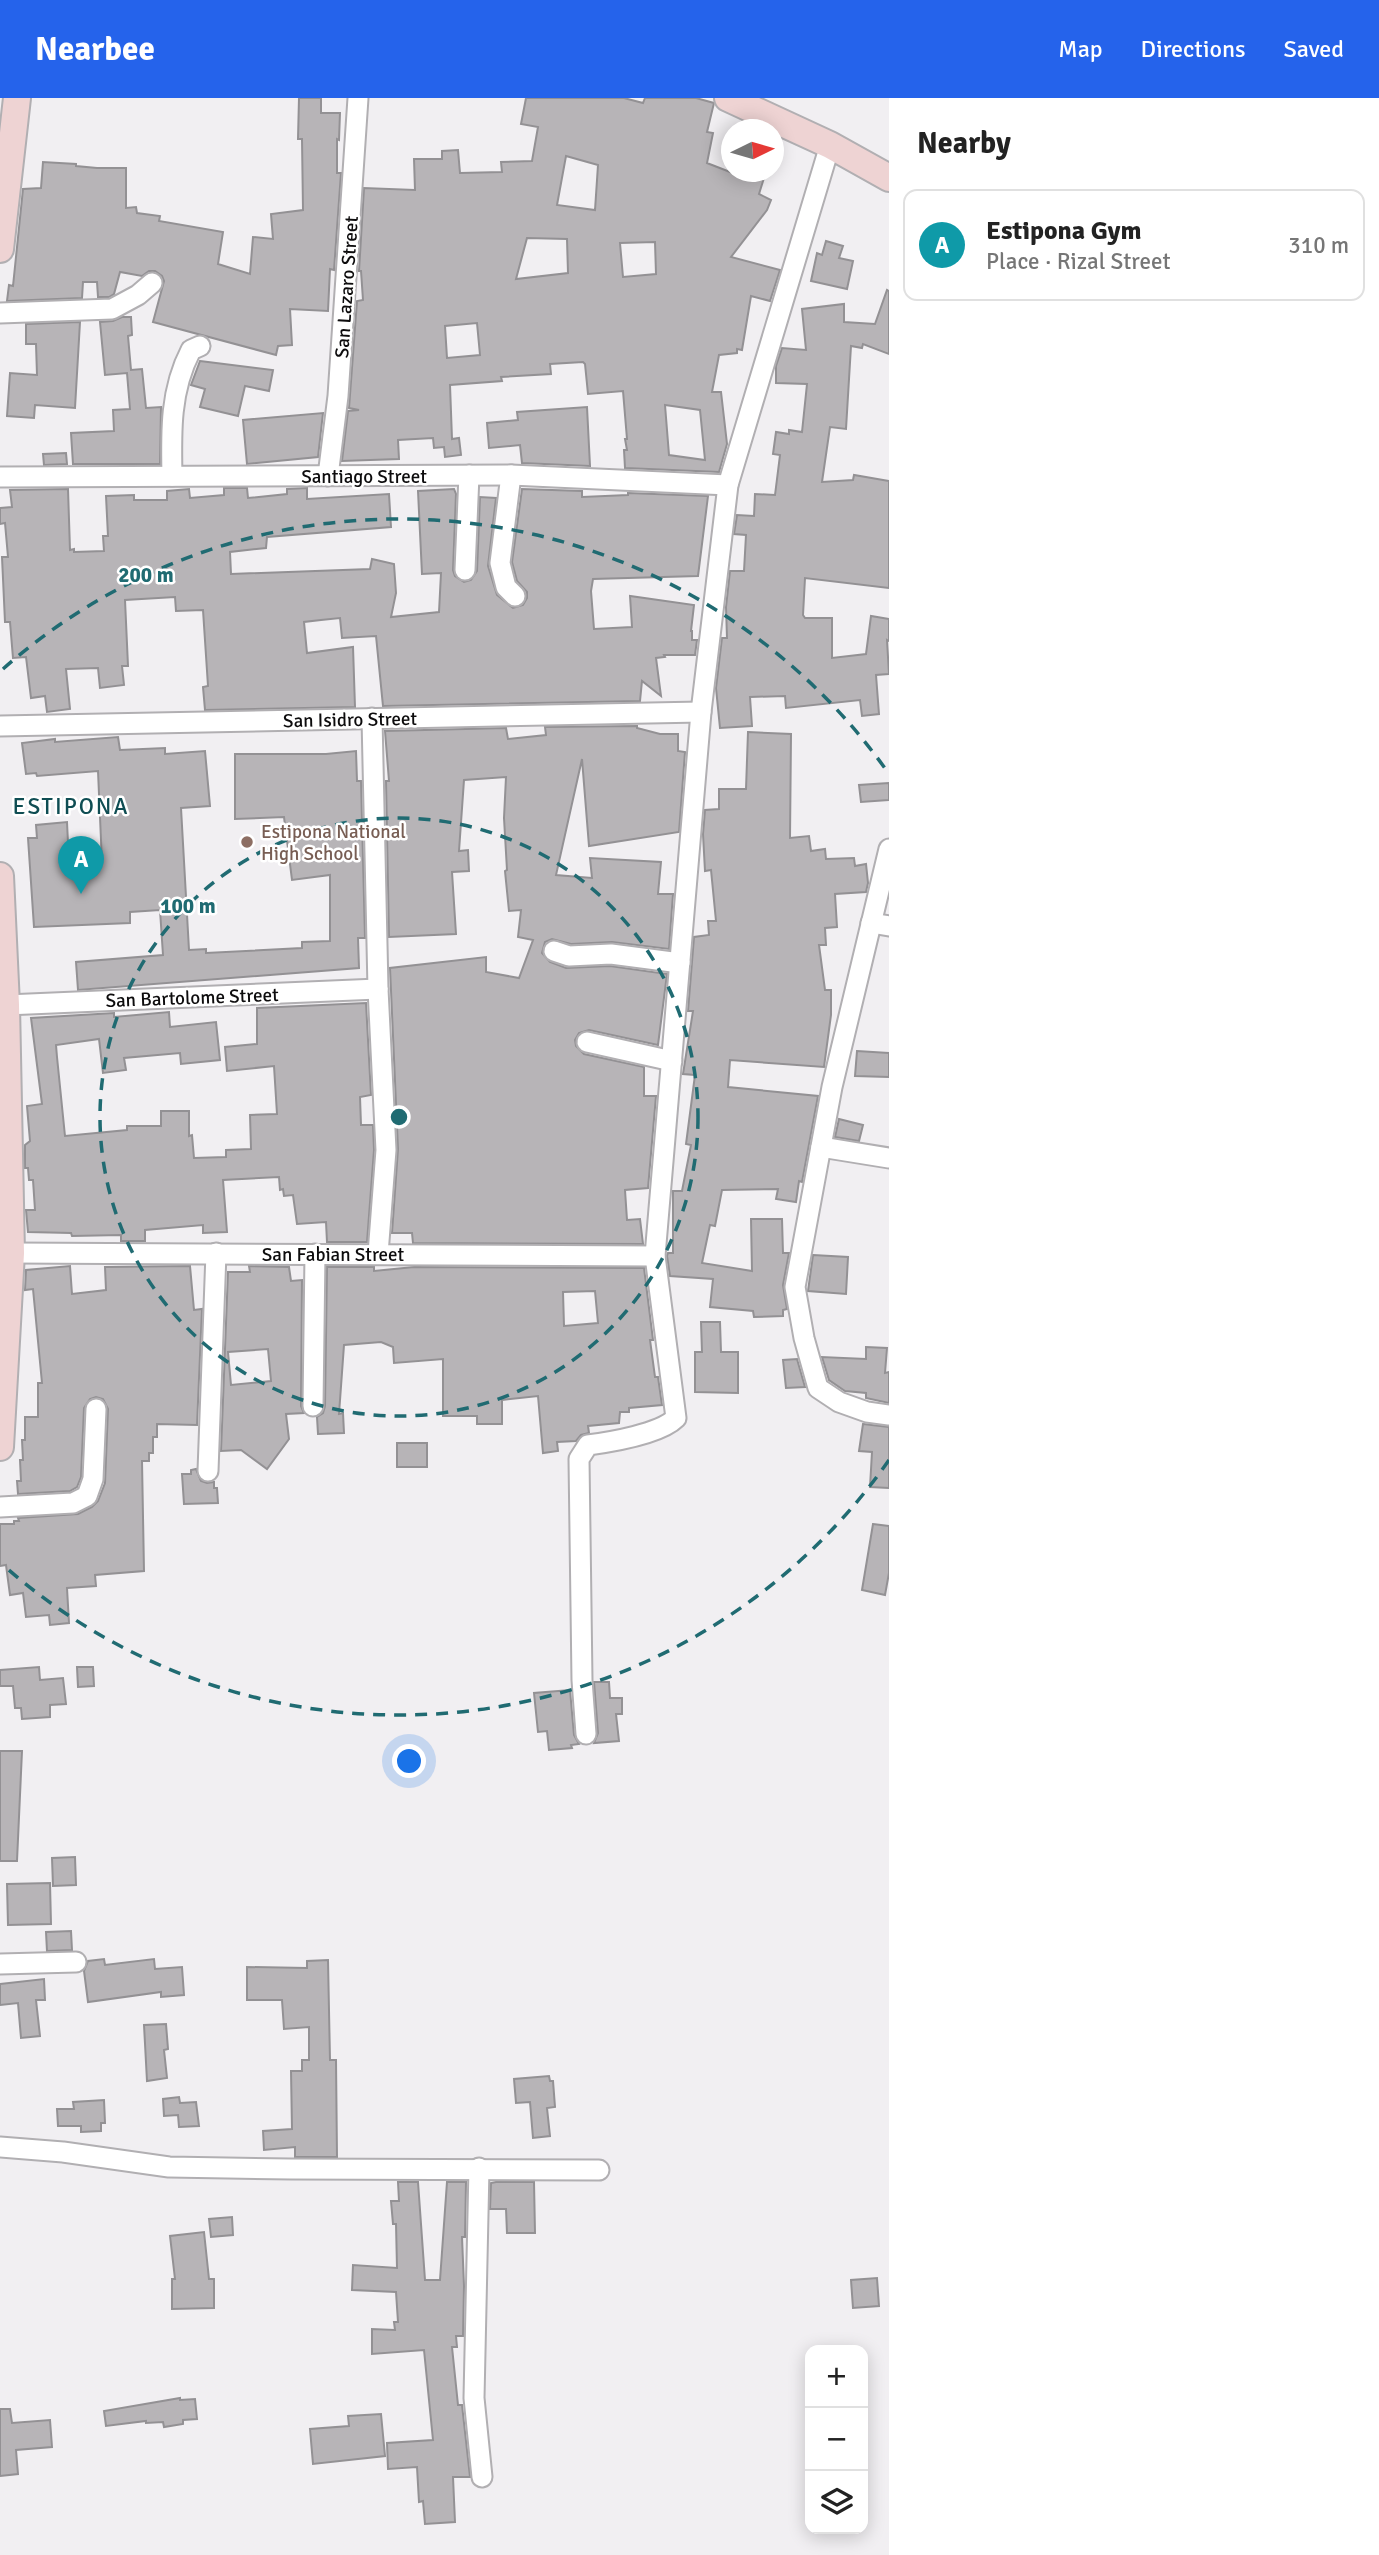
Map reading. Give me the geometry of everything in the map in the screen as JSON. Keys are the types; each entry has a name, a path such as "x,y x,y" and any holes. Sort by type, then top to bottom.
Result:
{"main road":[{"path":"0,249 7,124 17,98"},
{"path":"728,98 830,145 889,178"},
{"path":"0,876 6,1005 11,1253 3,1325 0,1447"}],"street":[{"name":"San Lazaro Street","path":"328,476 338,396 358,98"},
{"path":"586,1734 582,1680 579,1460 588,1446 656,1430 676,1418 655,1256 701,712 728,485 830,145"},
{"path":"0,313 112,309 138,295 152,283"},
{"path":"172,477 173,402 191,349 200,346"},
{"path":"465,570 469,475"},
{"name":"Santiago Street","path":"0,477 511,475 728,485"},
{"path":"511,475 500,563 506,587 515,596"},
{"name":"San Isidro Street","path":"0,726 701,712"},
{"path":"372,719 378,989 386,1150 378,1254"},
{"path":"889,849 880,924 832,1087 795,1287 804,1338 818,1388 839,1402 867,1412 889,1415"},
{"path":"554,951 569,957 611,954 680,963"},
{"name":"San Bartolome Street","path":"6,1005 378,989"},
{"path":"587,1042 672,1060"},
{"path":"821,1147 889,1158"},
{"name":"San Fabian Street","path":"11,1253 655,1256"},
{"path":"208,1471 216,1253"},
{"path":"313,1406 314,1254"},
{"path":"0,1507 73,1503 87,1496 93,1479 96,1409"},
{"path":"0,1964 76,1962"},
{"path":"0,2147 169,2166 599,2170"},
{"path":"479,2168 474,2398 482,2477"}],"building":[{"path":"299,98 321,98 321,113 340,113 337,173 341,173 334,270 330,269 328,311 290,309 292,345 278,346 276,355 153,322 164,281 155,271 149,271 142,276 120,272 114,294 109,297 98,297 97,282 83,282 82,298 7,301 9,285 13,286 23,189 41,188 43,162 126,168 126,208 136,207 137,213 160,216 159,221 223,232 218,264 250,274 253,237 273,239 271,214 303,210 302,139 298,139"},
{"path":"526,98 624,98 643,103 645,98 696,98 714,103 707,132 713,133 707,163 721,168 721,182 763,182 759,194 771,200 767,210 731,257 780,270 770,301 751,296 742,350 719,355 712,392 721,392 727,444 719,472 625,468 624,450 627,450 627,439 623,391 588,394 583,362 550,364 551,374 501,377 502,381 450,385 452,439 459,438 461,455 445,457 444,447 434,448 433,438 398,440 399,459 342,461 348,411 359,410 349,408 357,301 363,300 359,271 364,188 415,190 414,159 442,159 442,151 458,150 460,173 502,172 501,162 532,161 538,127 521,124","holes":["566,156 598,165 595,210 557,205","527,238 567,239 568,273 516,279","655,242 656,274 623,277 620,243","477,323 480,355 447,358 445,326","665,405 700,410 705,460 669,455"]},
{"path":"826,241 843,246 839,258 853,261 847,289 811,281 817,253 822,255"},
{"path":"887,290 889,354 863,344 862,348 851,346 846,429 830,427 822,482 853,480 854,475 889,481 889,588 805,578 803,615 805,618 832,618 832,658 866,654 871,616 889,619 889,674 876,675 879,714 862,716 860,700 786,708 785,696 750,697 752,726 720,728 716,688 722,638 727,638 726,607 730,571 744,571 746,535 734,534 737,515 754,516 755,494 775,495 780,455 773,454 776,432 802,432 807,384 776,383 776,366 782,348 806,350 802,309 844,304 844,322 875,324"},
{"path":"131,317 132,335 128,336 131,370 142,369 146,408 161,407 160,464 73,464 71,433 114,431 113,410 130,409 127,373 105,375 100,322"},
{"path":"80,322 75,408 35,405 34,418 7,416 10,373 37,375 36,344 26,344 26,324"},
{"path":"200,361 273,370 269,391 245,386 238,416 200,407 205,389 191,385"},
{"path":"587,407 590,466 522,463 520,445 489,448 487,423 518,420 517,412"},
{"path":"323,413 318,457 247,464 243,420"},
{"path":"66,453 67,464 44,465 43,454"},
{"path":"224,488 247,488 248,498 287,494 287,489 307,488 307,499 389,494 391,527 267,537 266,548 230,552 231,574 370,569 372,559 394,564 396,593 391,617 439,612 441,573 422,574 418,491 454,489 453,570 455,576 464,582 471,580 477,571 480,497 496,498 488,566 497,595 513,608 523,605 527,598 527,592 517,581 512,562 522,489 582,491 582,497 628,493 708,496 698,576 593,579 591,591 594,629 632,627 630,596 694,605 691,631 692,640 697,640 695,655 664,655 665,657 656,658 661,696 642,681 640,701 383,706 376,636 342,638 340,618 321,620 304,622 307,653 353,647 355,707 205,710 203,687 208,686 203,610 176,611 175,597 125,600 128,666 122,666 124,685 100,688 98,668 66,669 70,709 47,712 45,696 31,698 26,657 13,658 10,622 5,622 2,557 8,557 5,523 0,524 0,508 12,507 10,490 68,489 70,550 74,549 74,552 104,551 103,536 108,536 106,496 134,495 134,500 167,500 167,491 189,489 190,498 224,495"},
{"path":"637,726 660,734 678,734 678,751 685,752 679,832 589,846 582,759 556,875 592,878 590,858 661,862 658,894 673,894 669,949 612,942 571,944 552,939 545,942 542,953 550,962 566,968 610,966 667,974 658,1045 589,1030 579,1033 575,1040 576,1046 584,1054 644,1067 644,1096 656,1096 648,1188 625,1190 627,1220 640,1219 643,1244 413,1243 412,1233 392,1233 398,1149 390,968 486,957 486,972 519,978 533,940 518,937 521,910 509,911 505,871 506,777 464,780 459,851 468,850 469,871 452,872 456,934 389,937 386,781 389,781 385,731 506,728 508,739 546,735 545,727"},
{"path":"748,732 791,734 790,838 809,836 811,851 825,849 826,859 854,858 855,866 866,864 868,883 866,892 835,894 837,927 825,928 826,945 819,945 825,990 831,990 831,1015 824,1067 730,1060 728,1087 818,1096 796,1202 776,1199 778,1189 722,1190 715,1226 710,1225 702,1263 752,1271 751,1219 782,1219 783,1253 789,1253 783,1285 787,1309 783,1310 783,1316 754,1317 753,1311 710,1307 713,1279 670,1276 667,1256 668,1253 673,1253 673,1191 682,1191 691,1145 686,1144 695,1075 683,1074 693,1011 688,1011 694,937 709,935 708,921 716,921 711,870 705,871 705,810 719,809 719,789 746,789"},
{"path":"118,737 120,750 165,748 165,754 205,751 210,806 181,808 189,950 206,949 206,953 302,948 302,942 330,941 330,875 292,880 284,817 235,819 235,754 326,754 356,751 357,781 361,781 365,938 358,938 359,968 78,990 76,962 163,955 160,910 130,912 130,923 34,927 28,838 37,838 36,825 67,822 69,864 102,863 98,771 37,776 36,773 26,774 22,743"},
{"path":"889,783 889,800 861,802 859,785"},
{"path":"366,1003 371,1095 360,1097 361,1125 373,1125 374,1150 367,1242 327,1242 326,1222 297,1224 293,1195 284,1196 283,1189 280,1190 279,1177 223,1180 227,1232 203,1233 203,1225 145,1230 145,1241 121,1241 121,1235 72,1236 71,1233 28,1232 26,1210 35,1210 33,1180 29,1180 28,1168 25,1168 25,1145 30,1141 27,1106 42,1104 31,1018 114,1013 114,1017 169,1012 170,1027 216,1022 220,1060 181,1064 180,1053 124,1058 126,1070 103,1073 99,1039 56,1045 65,1136 127,1130 127,1126 161,1126 161,1111 189,1111 189,1136 192,1135 194,1158 226,1157 226,1150 251,1149 250,1115 277,1114 274,1066 227,1071 225,1047 257,1044 257,1008"},
{"path":"857,1051 889,1053 889,1077 855,1076"},
{"path":"839,1119 863,1125 859,1141 835,1137"},
{"path":"813,1255 848,1257 846,1294 808,1291"},
{"path":"70,1266 72,1294 106,1290 105,1267 190,1266 194,1310 202,1309 197,1425 157,1424 157,1437 153,1437 153,1453 149,1453 149,1461 142,1461 144,1571 95,1575 96,1586 67,1588 69,1623 50,1625 49,1615 26,1617 23,1593 10,1595 6,1565 0,1566 0,1524 14,1524 14,1521 19,1521 18,1518 78,1514 98,1501 105,1483 108,1409 103,1399 96,1397 90,1399 84,1408 81,1477 77,1487 70,1491 18,1494 17,1481 21,1481 20,1460 23,1460 25,1417 38,1417 38,1383 42,1383 33,1289 25,1290 26,1270"},
{"path":"249,1266 289,1267 291,1281 302,1280 301,1406 304,1413 286,1414 289,1439 267,1469 241,1450 221,1451 228,1272 250,1272","holes":["268,1349 271,1381 231,1385 228,1352"]},
{"path":"327,1267 374,1267 374,1271 414,1267 644,1268 653,1340 650,1340 662,1405 629,1408 629,1412 620,1412 619,1423 588,1426 589,1433 581,1435 576,1441 557,1442 558,1451 543,1453 538,1396 502,1400 502,1424 477,1424 477,1416 443,1416 443,1359 394,1363 393,1347 381,1342 344,1345 339,1414 343,1413 344,1433 318,1434 317,1417 323,1413","holes":["595,1291 598,1323 564,1326 563,1292"]},
{"path":"701,1322 720,1322 721,1352 738,1352 738,1393 695,1392 695,1352 702,1352"},
{"path":"866,1347 887,1348 885,1373 889,1372 889,1403 866,1398 866,1393 845,1391 829,1380 822,1357 866,1359"},
{"path":"797,1359 805,1387 786,1388 783,1360"},
{"path":"863,1424 889,1427 889,1488 870,1487 872,1452 859,1451"},
{"path":"397,1443 427,1443 427,1467 397,1467"},
{"path":"196,1469 201,1481 214,1482 218,1503 184,1504 182,1474 191,1474 191,1470"},
{"path":"873,1524 889,1526 889,1573 885,1595 862,1590"},
{"path":"39,1667 40,1680 63,1678 66,1704 50,1705 50,1717 22,1719 21,1708 15,1708 13,1686 0,1686 0,1670"},
{"path":"77,1667 93,1667 94,1686 78,1687"},
{"path":"594,1682 609,1682 610,1698 622,1698 622,1714 616,1714 619,1741 594,1743 598,1733"},
{"path":"570,1690 574,1735 579,1744 571,1745 572,1748 549,1750 547,1731 538,1732 534,1693"},
{"path":"0,1751 22,1751 17,1861 0,1861"},
{"path":"75,1857 76,1885 53,1886 52,1858"},
{"path":"50,1883 51,1924 8,1925 7,1884"},
{"path":"71,1931 72,1950 47,1951 46,1932"},
{"path":"104,1959 105,1965 154,1959 155,1969 182,1967 184,1995 161,1997 161,1992 88,2002 84,1971 88,1961"},
{"path":"328,1960 330,2060 336,2060 337,2157 295,2157 295,2147 264,2150 263,2131 292,2129 291,2071 302,2071 302,2060 309,2060 309,2027 284,2029 282,2000 247,2000 247,1967 307,1968 307,1961"},
{"path":"44,1979 45,2000 36,2000 40,2036 21,2038 18,2003 0,2005 0,1984"},
{"path":"166,2024 168,2049 164,2050 167,2078 147,2081 144,2025"},
{"path":"549,2076 550,2081 553,2081 555,2107 547,2108 550,2136 533,2138 530,2102 516,2103 514,2079"},
{"path":"179,2097 180,2103 196,2102 199,2126 179,2127 178,2115 164,2116 163,2099"},
{"path":"104,2100 105,2123 101,2123 101,2131 81,2132 81,2126 58,2126 57,2109 74,2109 73,2102"},
{"path":"398,2182 418,2182 425,2280 440,2280 447,2182 466,2182 465,2237 462,2237 463,2336 456,2336 457,2347 452,2347 470,2477 453,2477 455,2522 425,2524 423,2501 419,2502 417,2467 388,2469 387,2443 433,2440 424,2350 372,2354 372,2329 395,2330 394,2322 398,2322 396,2292 352,2290 353,2265 397,2268 396,2224 393,2224 391,2201 399,2201"},
{"path":"534,2182 535,2233 507,2233 506,2209 490,2209 491,2183"},
{"path":"232,2217 233,2235 211,2237 209,2219"},
{"path":"204,2232 209,2279 214,2279 214,2308 172,2309 172,2279 175,2279 170,2236"},
{"path":"877,2278 879,2306 853,2308 851,2280"},
{"path":"180,2398 195,2399 197,2419 183,2420 183,2424 164,2427 163,2422 146,2421 106,2426 104,2411"},
{"path":"0,2409 10,2409 12,2423 50,2420 52,2447 16,2450 18,2474 0,2476"},
{"path":"381,2414 385,2456 313,2464 310,2429 349,2426 348,2416"}],"place":[{"name":"Estipona National High School","path":"247,842"},
{"name":"Estipona Gym","path":"81,894"}],"district":[{"name":"ESTIPONA","path":"71,806"}]}
